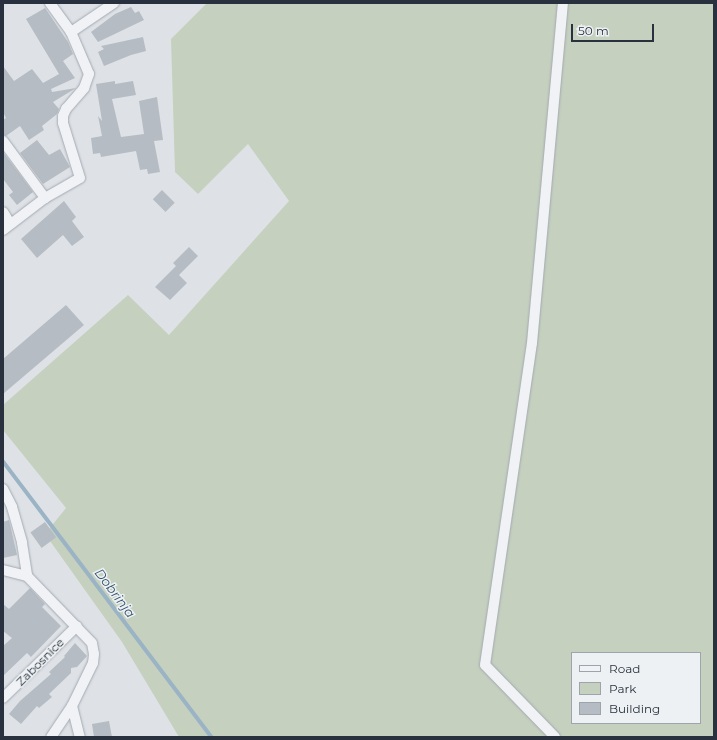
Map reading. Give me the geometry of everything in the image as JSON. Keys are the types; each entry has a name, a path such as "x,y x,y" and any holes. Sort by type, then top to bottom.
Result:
{"street":[{"path":"3,212 7,226 45,198 80,178 63,124 63,116 66,109 84,88 89,74 71,32 50,3"},
{"path":"71,32 114,3"},
{"path":"555,737 485,665 532,343 563,3"},
{"path":"3,141 45,198"},
{"path":"3,489 12,507 22,543 27,576"},
{"path":"3,570 27,576 92,643 94,654 93,663 72,706 51,737"},
{"name":"Zabosnice","path":"3,698 77,626"},
{"path":"72,706 80,737"}],"green space":[{"path":"207,3 714,3 714,737 179,737 122,642 45,534 66,508 3,430 3,405 128,295 169,335 289,201 248,144 198,194 175,172 171,39"}],"building":[{"path":"131,7 135,13 139,11 144,20 98,42 91,32 115,14"},
{"path":"45,8 68,42 73,54 63,61 75,78 51,89 52,92 76,88 53,102 59,109 57,114 42,126 44,130 29,140 20,126 6,136 3,135 3,120 6,118 3,112 3,66 14,81 32,69 43,83 59,74 26,19"},
{"path":"143,37 146,51 131,55 104,66 98,52 104,49 101,46"},
{"path":"115,81 115,84 133,81 136,95 112,99 121,137 144,134 139,101 157,97 163,140 154,141 160,172 148,174 147,169 140,170 136,151 101,157 100,153 93,154 91,138 102,136 98,116 102,121 96,84"},
{"path":"37,140 49,155 60,149 70,167 43,184 20,153"},
{"path":"3,152 33,192 17,205 9,195 13,192 3,179"},
{"path":"162,190 175,203 166,212 153,199"},
{"path":"64,201 76,217 72,221 84,237 72,246 63,235 37,258 21,239"},
{"path":"189,247 198,256 179,275 187,283 170,300 155,287 176,266 173,263"},
{"path":"66,305 84,325 3,394 3,359"},
{"path":"9,520 17,555 3,558 3,522"},
{"path":"45,522 56,537 42,548 30,533"},
{"path":"30,588 45,604 42,607 61,626 31,657 27,653 3,676 3,646 12,638 3,631 3,604 9,609"},
{"path":"75,643 87,656 77,667 71,668 71,673 49,694 52,697 39,708 37,706 21,724 9,714 20,701 51,674 49,672 65,657 64,656"},
{"path":"109,721 112,737 94,737 92,724"}],"waterway":[{"name":"Dobrinja","path":"3,461 212,737"}]}
